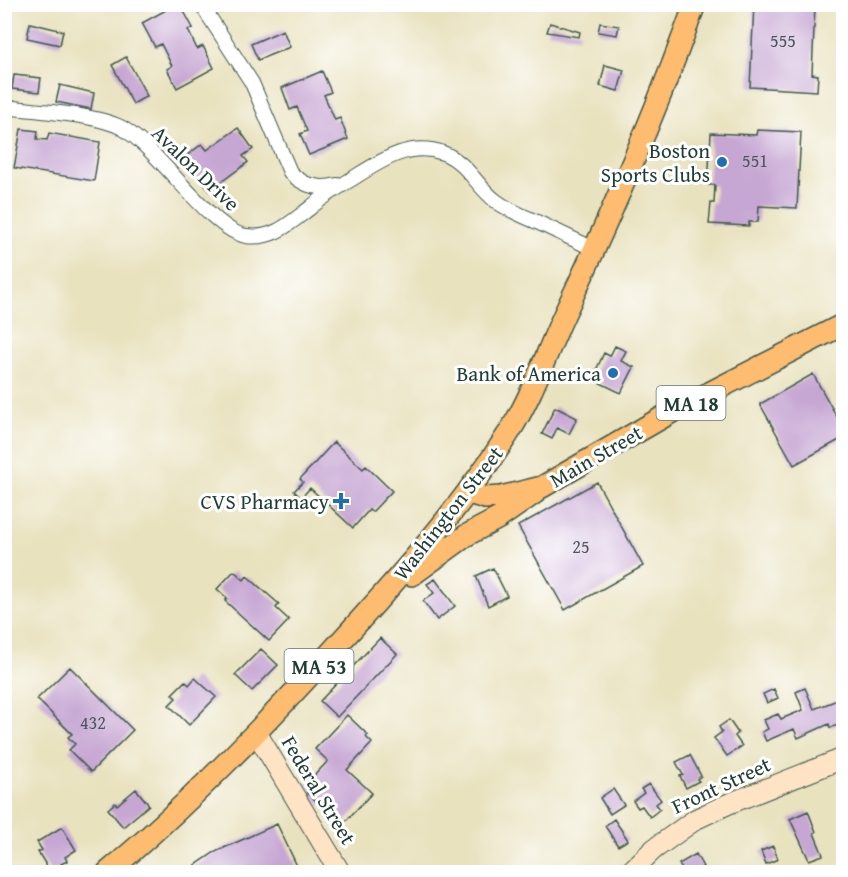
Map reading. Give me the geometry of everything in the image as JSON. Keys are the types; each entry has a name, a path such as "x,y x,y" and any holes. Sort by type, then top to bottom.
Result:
{"main road":[{"name":"Washington Street","path":"108,873 193,796 256,732 380,599 465,498 520,413 540,374 648,127 695,4"},
{"name":"Main Street","path":"465,498 501,497 542,488 670,413 843,324"},
{"name":"MA 18","path":"510,511 542,488"},
{"path":"465,498 489,513 510,511"},
{"path":"380,599 467,535 510,511"}],"street":[{"name":"Avalon Drive","path":"201,4 252,82 290,172 296,178 314,187 345,183"},
{"name":"Avalon Drive","path":"4,107 101,120 125,129 152,152 223,226 244,236 256,237 282,229 345,183 390,155 430,150 455,159 498,203 594,249"},
{"name":"Federal Street","path":"256,732 340,873"},
{"name":"Front Street","path":"630,873 654,849 696,819 843,758"}],"building":[{"path":"180,4 193,28 188,30 197,49 203,46 214,68 177,88 167,69 172,66 161,44 155,47 142,23"},
{"path":"754,4 815,6 812,74 818,75 817,91 750,87"},
{"path":"30,23 63,31 60,45 27,38"},
{"path":"550,23 580,32 579,37 547,32"},
{"path":"600,23 619,26 617,35 598,32"},
{"path":"283,30 290,47 258,60 251,44"},
{"path":"126,57 147,96 133,104 112,65"},
{"path":"605,65 624,70 618,91 600,86"},
{"path":"322,71 331,92 324,95 335,120 340,118 348,139 309,155 300,134 307,131 297,107 290,110 282,88"},
{"path":"14,75 41,78 39,92 12,89"},
{"path":"60,85 94,93 91,109 56,102"},
{"path":"238,128 253,149 243,156 248,162 209,191 185,157 202,144 207,150"},
{"path":"21,129 38,131 37,139 47,140 49,133 100,142 94,181 14,168"},
{"path":"757,130 801,132 797,208 759,206 758,222 749,222 749,226 709,224 715,185 708,185 711,133 756,135"},
{"name":"Bank of America","path":"615,346 626,351 621,361 634,367 621,393 592,379 604,353 610,356"},
{"path":"813,374 843,428 843,438 794,465 760,404"},
{"path":"555,407 577,418 569,434 557,428 552,439 542,434"},
{"name":"CVS Pharmacy","path":"334,442 363,469 366,466 392,491 372,512 369,510 353,528 310,488 301,498 294,491 303,482 300,479"},
{"path":"597,482 643,566 565,610 518,526"},
{"path":"493,568 507,596 488,606 476,576"},
{"path":"234,571 244,580 247,576 279,604 276,608 289,620 269,641 225,601 227,598 217,589"},
{"path":"435,579 455,606 437,620 423,601 434,593 427,584"},
{"path":"380,638 397,654 337,717 320,701"},
{"path":"261,649 278,665 252,691 235,675"},
{"path":"70,667 133,730 91,772 69,750 75,744 68,737 72,734 37,699"},
{"path":"195,678 216,697 189,725 169,705 176,698 172,694 185,681 189,685"},
{"path":"805,688 814,709 840,699 843,723 830,728 829,724 798,738 794,729 766,741 762,732 768,729 764,720 778,714 781,719 803,710 796,692"},
{"path":"774,689 778,698 767,703 763,694"},
{"path":"347,715 368,735 366,737 372,743 347,770 372,793 343,824 307,793 311,789 306,784 328,761 315,749"},
{"path":"729,720 738,733 735,736 742,746 727,756 714,738 722,732 719,727"},
{"path":"690,755 701,776 697,779 699,781 686,788 680,776 683,775 676,762"},
{"path":"649,784 661,800 656,804 660,809 650,817 642,806 638,808 633,801 644,793 641,789"},
{"path":"136,789 149,805 123,827 108,809 115,803 117,805"},
{"path":"613,789 624,805 610,814 600,798"},
{"path":"808,811 823,855 809,860 790,819"},
{"path":"614,819 628,840 618,846 605,826"},
{"path":"277,824 297,866 284,873 184,873 215,852"},
{"path":"62,827 76,850 65,857 67,861 61,864 63,867 51,873 38,852 42,850 37,842"},
{"path":"773,846 778,859 766,864 761,851"},
{"path":"696,854 703,867 699,869 701,873 684,873 679,864"}],"place":[{"name":"Boston Sports Clubs","path":"722,162"},
{"name":"Bank of America","path":"613,373"},
{"name":"CVS Pharmacy","path":"341,501"}]}
